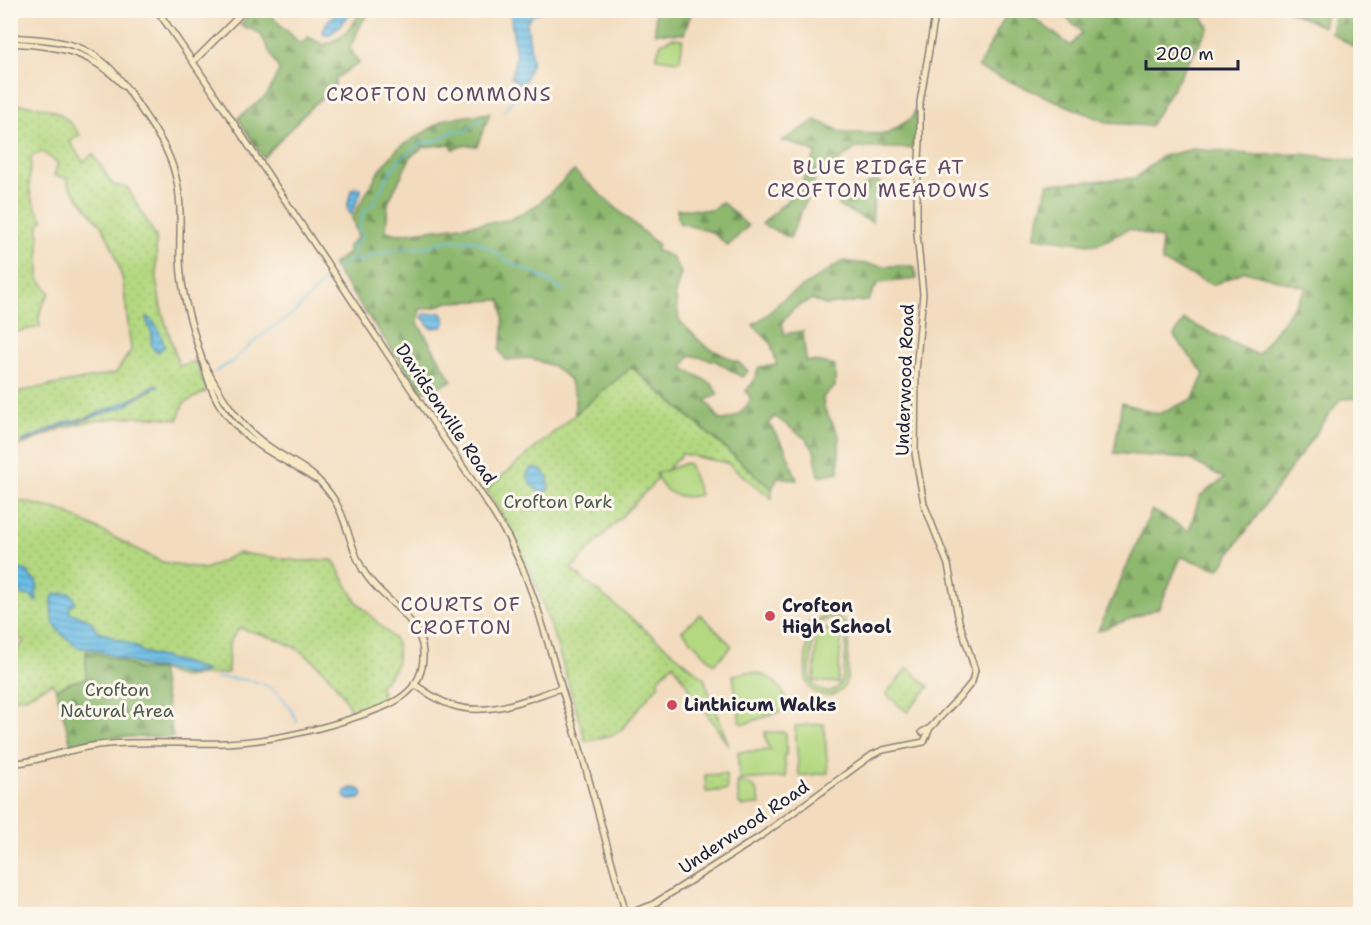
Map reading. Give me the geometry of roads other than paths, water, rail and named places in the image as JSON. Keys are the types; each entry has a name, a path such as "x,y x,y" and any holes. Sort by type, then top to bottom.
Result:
{"street":[{"name":"Davidsonville Road","path":"157,10 194,62 500,523 530,587 594,798 626,915"},
{"path":"194,62 245,10"},
{"name":"Underwood Road","path":"924,734 969,687 975,670 960,621 948,565 924,504 915,453 916,372 923,294 916,192 920,102 936,10"},
{"path":"10,37 50,40 87,51 117,73 162,140 175,174 179,200 183,290 202,360 224,401 243,425 271,448 303,466 322,484 340,510 353,549 368,578 382,595 409,619 422,643 422,662 414,684 399,700 386,707 322,728 279,738 223,743 106,744 79,748 30,762 10,764"},
{"path":"10,43 58,47 84,56 111,74 136,102"},
{"path":"414,684 444,703 479,710 504,706 561,688"},
{"path":"919,733 924,734 925,741 918,740 919,733"},
{"name":"Underwood Road","path":"626,915 652,905 754,841 873,755 883,750 909,746 918,740"}],"water":[{"path":"338,11 351,11 330,35 325,34 323,31 327,22"},
{"path":"510,11 543,11 533,15 527,22 532,61 524,83 521,85 511,78 516,57"},
{"path":"356,187 361,189 361,192 351,215 347,208 351,190"},
{"path":"442,313 446,322 442,327 431,328 422,317 425,314"},
{"path":"148,317 162,338 164,347 158,352 151,344 152,334 146,319"},
{"path":"155,385 158,386 123,407 67,424 23,443 22,441 66,422 86,418 116,406"},
{"path":"531,468 538,469 546,475 549,485 547,491 540,492 531,485 527,474"},
{"path":"21,569 29,572 38,587 35,602 32,596 23,595 17,586 16,579"},
{"path":"70,593 75,602 69,608 70,613 86,618 96,630 137,647 142,652 207,671 188,675 160,668 148,668 96,650 76,647 58,630 52,613 53,596"},
{"path":"351,788 362,791 363,795 360,799 349,800 344,797 345,791"}],"waterway":[{"path":"504,111 515,96"},
{"path":"352,259 355,253 352,246 362,236 358,229 363,212 373,204 391,170 401,158 419,144 435,141 453,131 465,131 483,118"},
{"path":"337,269 349,260 362,261 374,254 396,249 426,247 446,241 473,240 564,291"},
{"path":"215,372 233,361 258,338 295,312 329,276"},
{"path":"215,678 242,679 265,685 284,699 297,723"}],"place":[{"name":"Crofton High School","path":"770,616"},
{"name":"Linthicum Walks","path":"672,705"}],"district":[{"name":"CROFTON COMMONS","path":"439,94"},
{"name":"BLUE RIDGE AT CROFTON MEADOWS","path":"879,178"},
{"name":"COURTS OF CROFTON","path":"461,616"}],"park label":[{"name":"Crofton Park","path":"558,502"},
{"name":"Crofton Natural Area","path":"117,700"}]}
